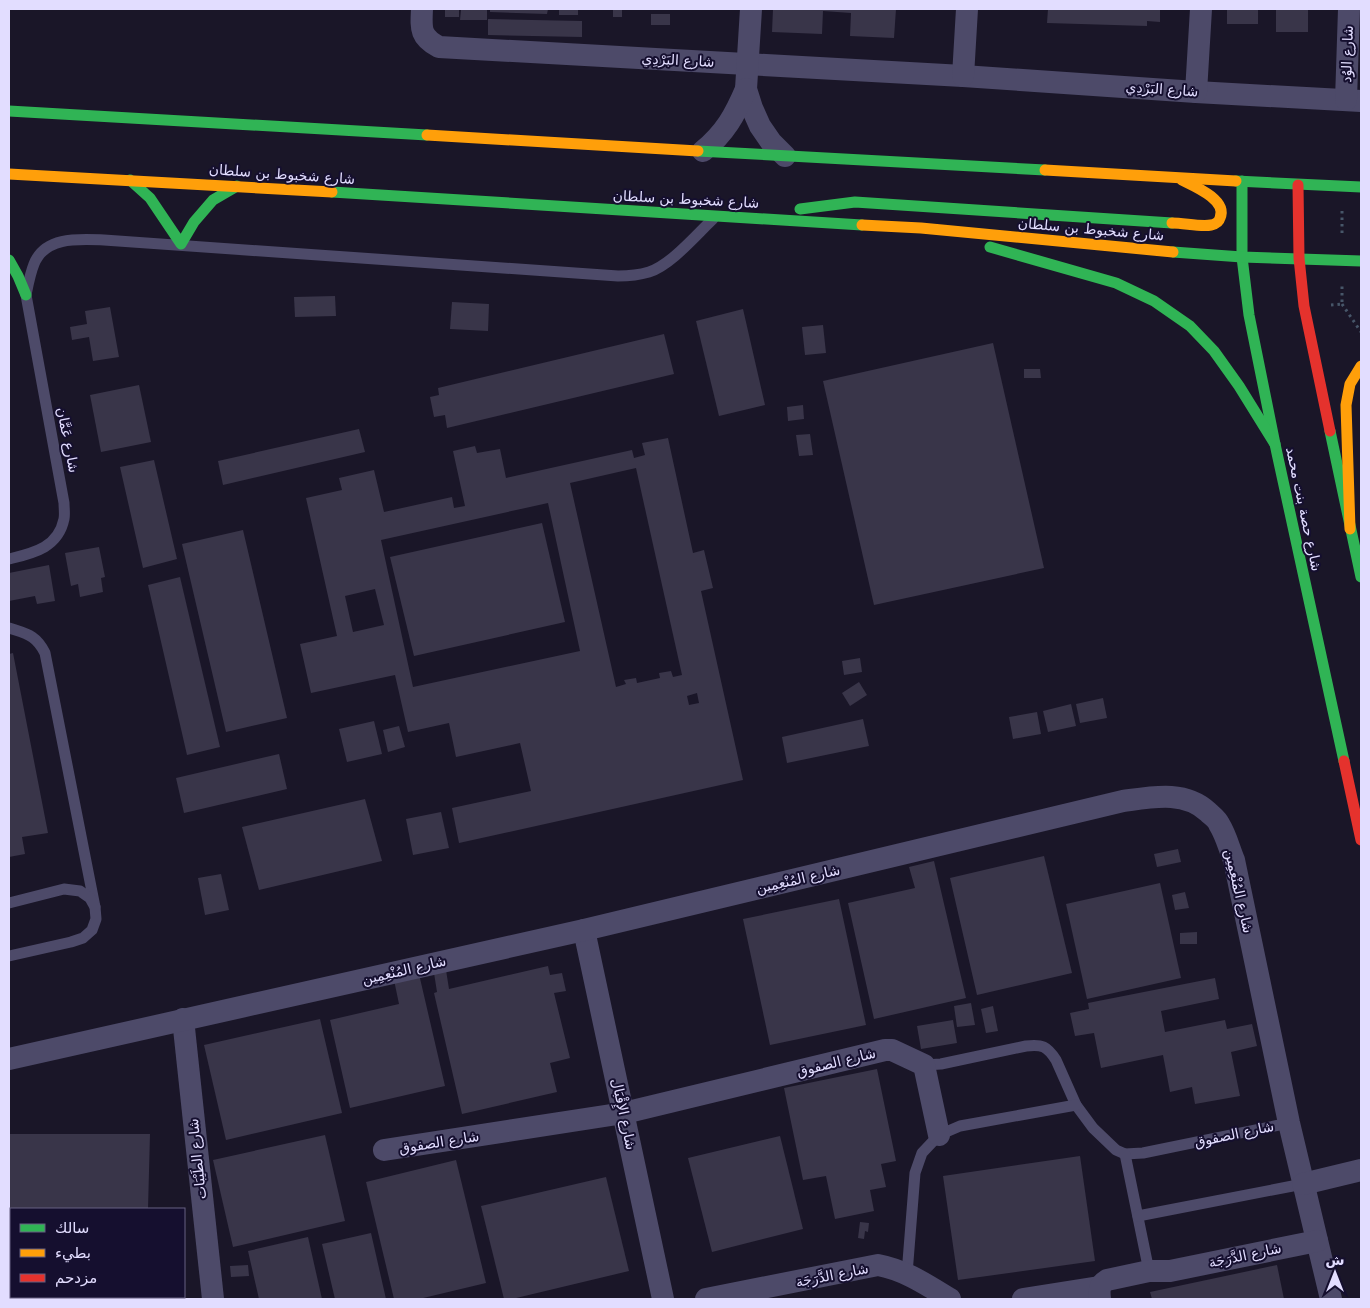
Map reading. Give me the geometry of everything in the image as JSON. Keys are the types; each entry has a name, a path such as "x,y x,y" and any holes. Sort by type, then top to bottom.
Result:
{"main road":[{"path":"9,111 1298,185 1361,187"},
{"name":"شارع شخبوط بن سلطان","path":"9,174 921,228 1171,252 1242,257 1361,261"},
{"path":"765,219 794,210 825,204 855,202 1207,225 1212,225 1221,218 1223,211 1221,205 1216,200 1176,177"},
{"path":"130,180 150,198 181,244 194,222 213,200 237,186"},
{"name":"شارع حصة بنت محمد","path":"1242,181 1242,257 1249,315 1361,840"},
{"path":"1298,185 1298,258 1304,306 1361,577"},
{"path":"921,228 1078,271 1116,283 1154,301 1190,326 1214,351 1239,386 1275,444"},
{"path":"9,260 26,295"},
{"path":"1350,530 1346,405 1350,384 1361,366"}],"street":[{"name":"شارع البَرْدِي","path":"422,9 422,31 428,41 439,47 1354,100"},
{"path":"703,151 715,142 734,118 746,89 751,9"},
{"path":"963,76 967,9"},
{"path":"1196,92 1201,9"},
{"name":"شارع الوُد","path":"1349,9 1354,100"},
{"path":"746,89 760,126 771,142 785,156"},
{"name":"شارع المُنْعِمِين","path":"9,1059 584,930 1123,801 1165,796 1186,799 1203,807 1218,822 1234,860 1289,1123 1331,1299"},
{"name":"شارع الإِقْبَال","path":"584,930 663,1299"},
{"name":"شارع الطَيْبَات","path":"183,1019 213,1299"},
{"name":"شارع الصفوق","path":"384,1150 624,1114 885,1050 892,1050 924,1065"},
{"path":"924,1065 939,1135"},
{"path":"1303,1184 1361,1170"},
{"name":"شارع الدَّرَجَة","path":"1023,1299 1100,1293 1103,1283 1107,1280 1149,1272 1170,1271 1317,1241"},
{"name":"شارع الدَّرَجَة","path":"706,1299 878,1266 892,1268 907,1274 950,1299"}],"lane":[{"path":"26,295 34,263 42,252 56,242 76,239 181,244 634,276 650,272 661,266 716,216"},
{"name":"شارع عَمَّان","path":"9,559 32,553 47,546 58,534 64,519 64,503 26,295"},
{"path":"9,628 35,638 45,653 96,907 96,919 92,930 83,938 9,956"},
{"path":"9,903 64,889 80,891 90,898 96,907"},
{"path":"924,1065 941,1064 1036,1045 1045,1047 1052,1053 1076,1105 1093,1128 1109,1145 1125,1154 1149,1272"},
{"path":"907,1274 914,1173 922,1153 939,1135 960,1126 1076,1105"},
{"name":"شارع الصفوق","path":"1125,1154 1143,1153 1289,1123"},
{"path":"1138,1216 1303,1184"}],"path":[{"path":"1342,304 1361,332"}],"building":[{"path":"445,9 459,9 459,17 445,17"},
{"path":"490,9 548,9 547,14 490,12"},
{"path":"559,9 578,9 578,15 559,15"},
{"path":"613,9 622,9 622,17 613,17"},
{"path":"773,9 896,9 894,38 850,36 851,13 823,11 822,34 772,32"},
{"path":"1048,9 1160,9 1160,22 1147,21 1147,26 1047,23"},
{"path":"1227,9 1258,9 1258,24 1227,24"},
{"path":"1276,9 1308,9 1308,32 1276,32"},
{"path":"461,10 487,10 487,20 460,20"},
{"path":"651,14 670,14 670,25 651,25"},
{"path":"488,19 582,21 582,37 488,35"},
{"path":"335,296 336,316 295,317 294,297"},
{"path":"452,302 489,304 488,331 450,329"},
{"path":"110,307 119,357 93,361 89,337 72,340 70,327 87,324 85,311"},
{"path":"743,309 765,405 719,416 696,321"},
{"path":"823,325 826,353 805,355 802,327"},
{"path":"664,334 674,374 447,428 445,415 434,417 430,397 439,395 438,388"},
{"path":"993,343 1044,568 874,605 823,381"},
{"path":"1024,369 1040,369 1041,378 1024,378"},
{"path":"139,385 151,442 101,452 90,395"},
{"path":"803,405 804,419 788,421 787,407"},
{"path":"359,429 365,452 223,485 218,461"},
{"path":"810,434 813,455 799,456 796,435"},
{"path":"668,438 693,553 704,550 713,588 701,591 743,780 459,843 452,808 531,791 520,743 456,757 449,723 408,732 395,675 311,693 300,644 337,636 306,498 342,490 339,478 374,470 384,512 452,497 454,508 465,506 453,451 475,446 477,453 500,449 506,478 632,450 634,458 645,455 642,443","holes":["636,468 682,675 673,677 671,671 659,673 660,678 637,683 636,678 624,680 626,684 616,687 570,483","548,503 580,651 413,687 381,540","375,589 384,625 353,632 345,596","697,693 699,703 689,705 687,696"]},
{"path":"154,460 177,559 143,568 120,467"},
{"path":"542,523 565,622 414,656 390,557"},
{"path":"243,530 287,718 226,732 182,544"},
{"path":"99,547 105,577 101,578 103,592 80,597 78,584 71,586 65,553"},
{"path":"49,565 55,601 37,604 35,596 9,601 9,573"},
{"path":"180,577 220,747 187,755 148,585"},
{"path":"13,653 48,833 22,837 25,854 9,857 9,654"},
{"path":"860,658 862,672 844,675 842,661"},
{"path":"859,682 867,695 850,706 842,693"},
{"path":"1103,698 1107,718 1080,723 1076,704"},
{"path":"1071,704 1076,726 1048,732 1043,711"},
{"path":"1037,712 1041,734 1013,739 1009,717"},
{"path":"863,719 869,746 787,763 782,737"},
{"path":"374,721 382,754 347,762 339,729"},
{"path":"399,726 405,747 388,752 383,730"},
{"path":"279,754 287,789 184,813 176,778"},
{"path":"365,799 382,861 259,890 242,827"},
{"path":"441,812 449,848 413,855 406,819"},
{"path":"1178,849 1181,862 1157,867 1154,854"},
{"path":"1044,856 1072,973 977,995 950,878"},
{"path":"934,861 966,998 874,1019 848,903 915,888 909,867"},
{"path":"221,874 229,910 205,915 198,878"},
{"path":"1160,883 1181,978 1087,999 1066,904"},
{"path":"1185,892 1189,908 1175,910 1172,895"},
{"path":"839,899 866,1025 770,1045 743,919"},
{"path":"1197,932 1197,944 1180,944 1180,933"},
{"path":"548,966 550,975 562,973 566,991 554,993 570,1058 550,1063 557,1092 462,1114 434,993 437,992 434,973 446,970 449,989"},
{"path":"419,974 445,1086 350,1108 330,1020 399,1004 394,980"},
{"path":"1215,978 1219,999 1161,1011 1165,1032 1225,1020 1227,1029 1252,1024 1257,1046 1231,1052 1240,1096 1195,1104 1192,1087 1170,1092 1163,1055 1101,1068 1094,1033 1075,1036 1070,1013 1089,1009 1088,1003"},
{"path":"971,1003 975,1025 957,1027 954,1006"},
{"path":"993,1006 998,1031 986,1033 981,1009"},
{"path":"320,1019 342,1113 226,1140 204,1045"},
{"path":"953,1020 957,1043 921,1049 917,1026"},
{"path":"877,1069 896,1161 881,1164 886,1187 870,1190 874,1211 835,1219 826,1176 803,1180 784,1088"},
{"path":"9,1134 150,1134 148,1208 10,1208 10,1298 146,1299 9,1299"},
{"path":"325,1135 345,1221 233,1247 213,1160"},
{"path":"780,1136 803,1229 712,1252 688,1158"},
{"path":"1080,1156 1095,1261 958,1280 943,1176"},
{"path":"456,1160 486,1283 419,1299 394,1299 366,1182"},
{"path":"606,1177 629,1271 512,1299 504,1299 481,1206"},
{"path":"860,1222 869,1223 868,1232 865,1231 864,1239 858,1238"},
{"path":"371,1233 386,1299 335,1299 322,1244"},
{"path":"308,1237 322,1299 259,1299 248,1251"},
{"path":"248,1265 249,1276 231,1277 230,1266"},
{"path":"1277,1265 1284,1299 1152,1299 1150,1292"}],"traffic: fast":[{"path":"9,111 427,135"},
{"path":"698,151 1045,170"},
{"path":"130,180 150,198 181,244 194,222 213,200 237,186"},
{"path":"1236,181 1361,187"},
{"path":"1242,181 1242,257 1249,315 1344,761"},
{"path":"332,192 862,225"},
{"path":"800,209 855,202 1172,223"},
{"path":"990,247 1116,283 1154,301 1190,326 1214,351 1239,386 1275,444"},
{"path":"1173,252 1242,257 1361,261"},
{"path":"9,260 26,295"},
{"path":"1330,431 1361,577"}],"traffic: slow":[{"path":"427,135 698,151"},
{"path":"1045,170 1236,181"},
{"path":"9,174 332,192"},
{"path":"1172,223 1211,225 1219,221 1220,218 1221,211 1215,200 1208,194 1182,180"},
{"path":"862,225 921,228 1173,252"},
{"path":"1350,529 1346,405 1350,384 1361,366"}],"traffic: jam":[{"path":"1298,185 1299,258 1304,306 1330,431"},
{"path":"1344,761 1361,840"}]}
